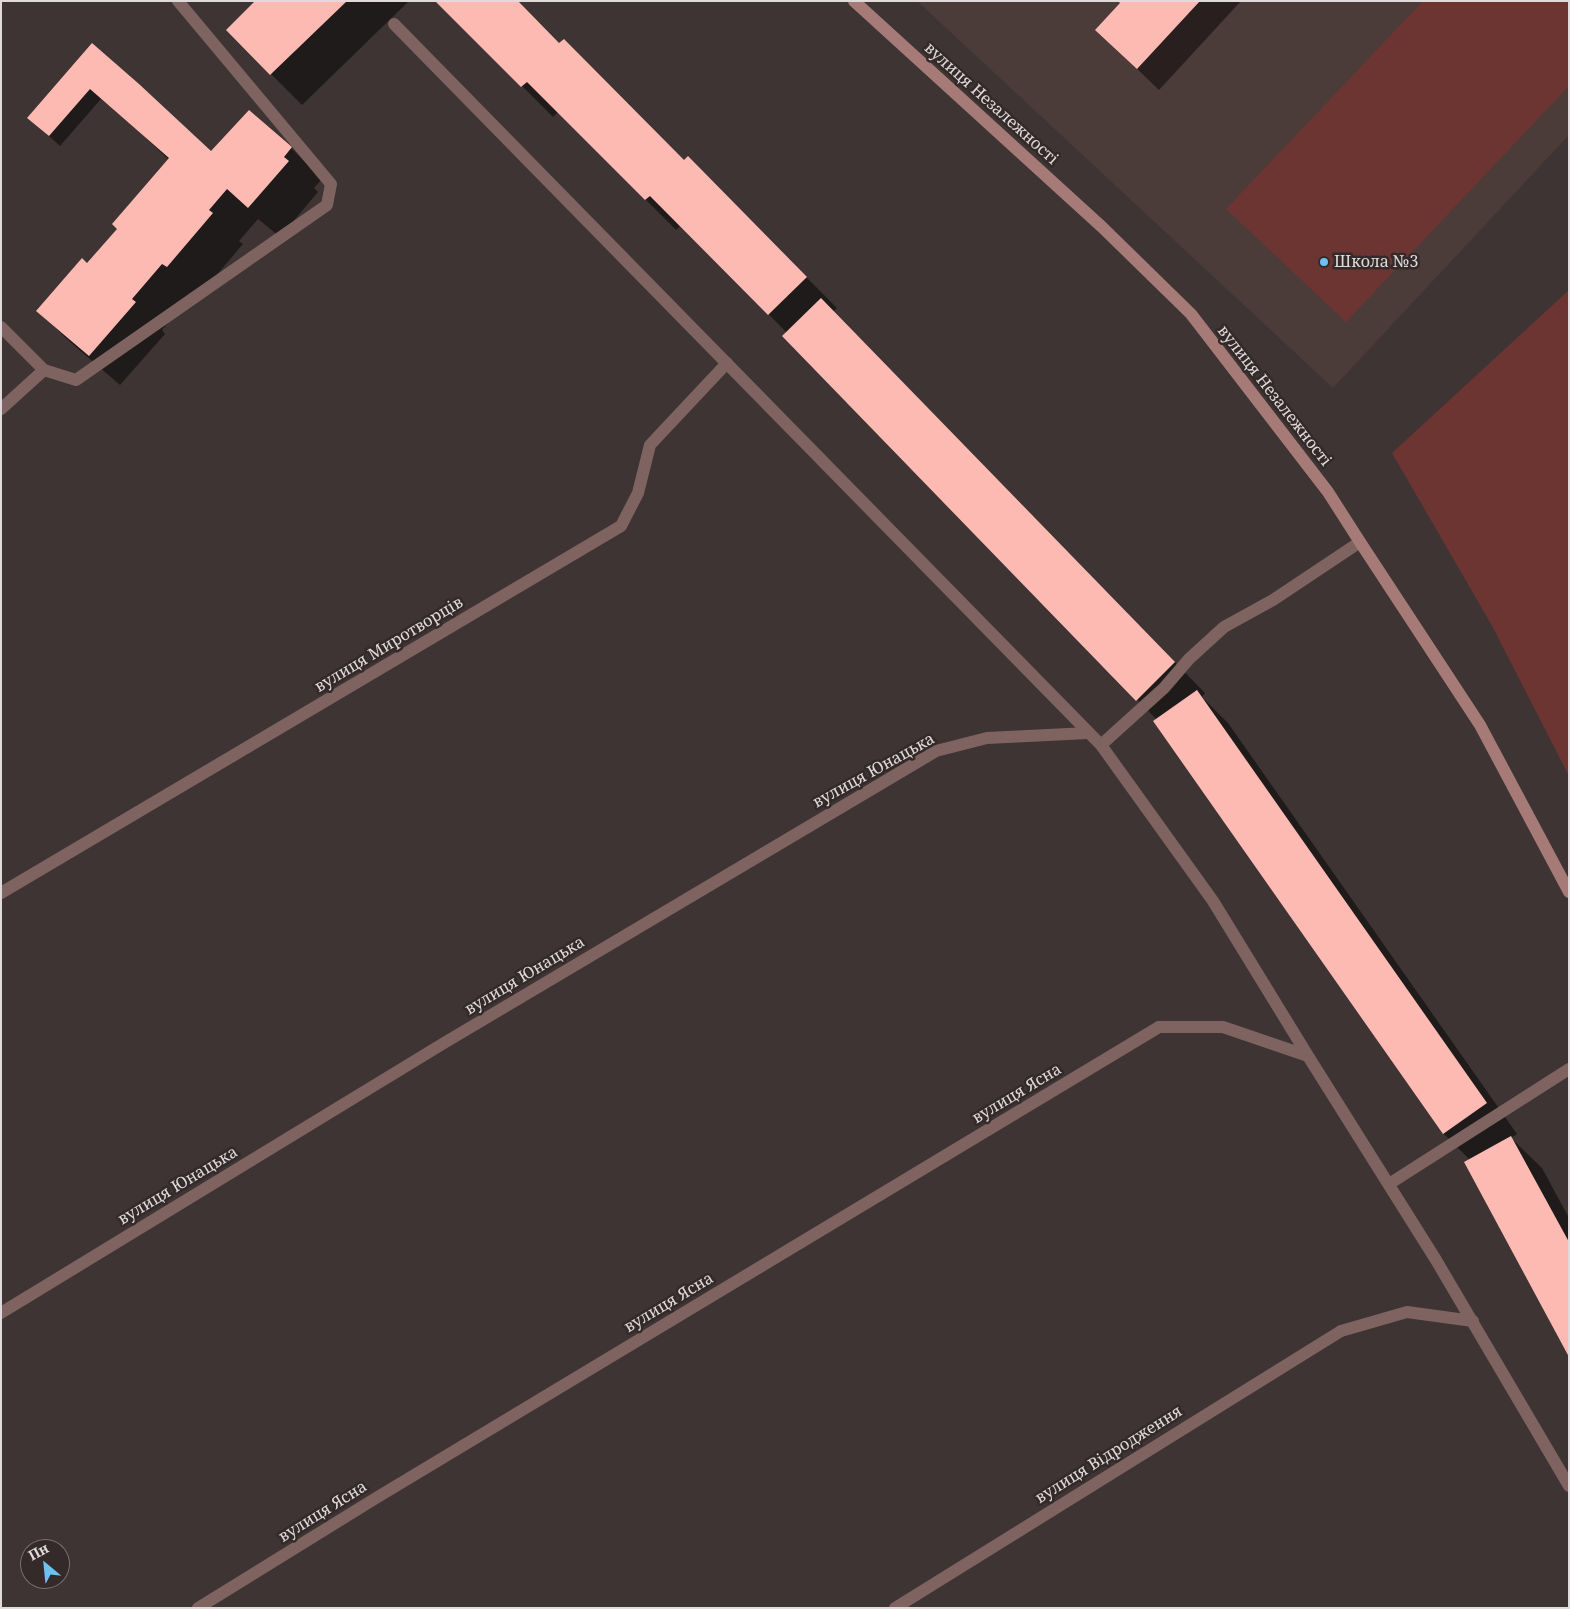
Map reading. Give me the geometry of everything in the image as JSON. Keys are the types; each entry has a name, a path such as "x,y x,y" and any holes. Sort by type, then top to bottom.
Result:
{"main road":[{"name":"вулиця Незалежності","path":"854,1 1102,227 1191,314 1328,492 1480,725 1569,892"}],"street":[{"path":"1,327 44,370 76,380 327,205 331,184 178,1"},
{"path":"394,24 1101,745 1213,901 1473,1321 1569,1486"},
{"name":"вулиця Миротворців","path":"1,893 622,526 638,493 650,445 727,363"},
{"path":"1,409 44,370"},
{"path":"1101,745 1164,688 1189,659 1224,627 1273,600 1360,542"},
{"name":"вулиця Юнацька","path":"1,1314 444,1042 936,751 987,738 1088,733"},
{"name":"вулиця Ясна","path":"198,1608 376,1498 1159,1027 1223,1027 1308,1056"},
{"path":"1389,1184 1569,1069"},
{"name":"вулиця Відродження","path":"895,1608 1341,1330 1407,1312 1473,1321"}],"shaded area":[{"name":"Школа №3","path":"917,1 1569,1 1569,135 1333,388"},
{"path":"1423,1 1569,1 1569,86 1346,322 1226,209"},
{"path":"1569,290 1569,776 1491,624 1392,453"}],"building":[{"path":"255,1 347,1 270,75 226,30"},
{"path":"435,1 518,1 559,43 564,39 684,160 688,156 807,277 768,315 650,196 645,200 527,82 521,87"},
{"path":"1118,1 1200,1 1137,69 1095,30 1120,3"},
{"path":"92,43 211,151 249,110 292,147 284,157 289,161 248,208 227,189 209,210 213,213 167,267 162,264 132,299 136,302 89,356 36,311 82,258 87,263 117,229 112,224 169,158 90,89 49,136 27,118"},
{"path":"821,298 1175,662 1136,701 782,336"},
{"path":"1197,690 1487,1103 1443,1134 1153,721"},
{"path":"1511,1136 1569,1242 1569,1357 1464,1162"}],"place":[{"name":"Школа №3","path":"1324,262"}]}
